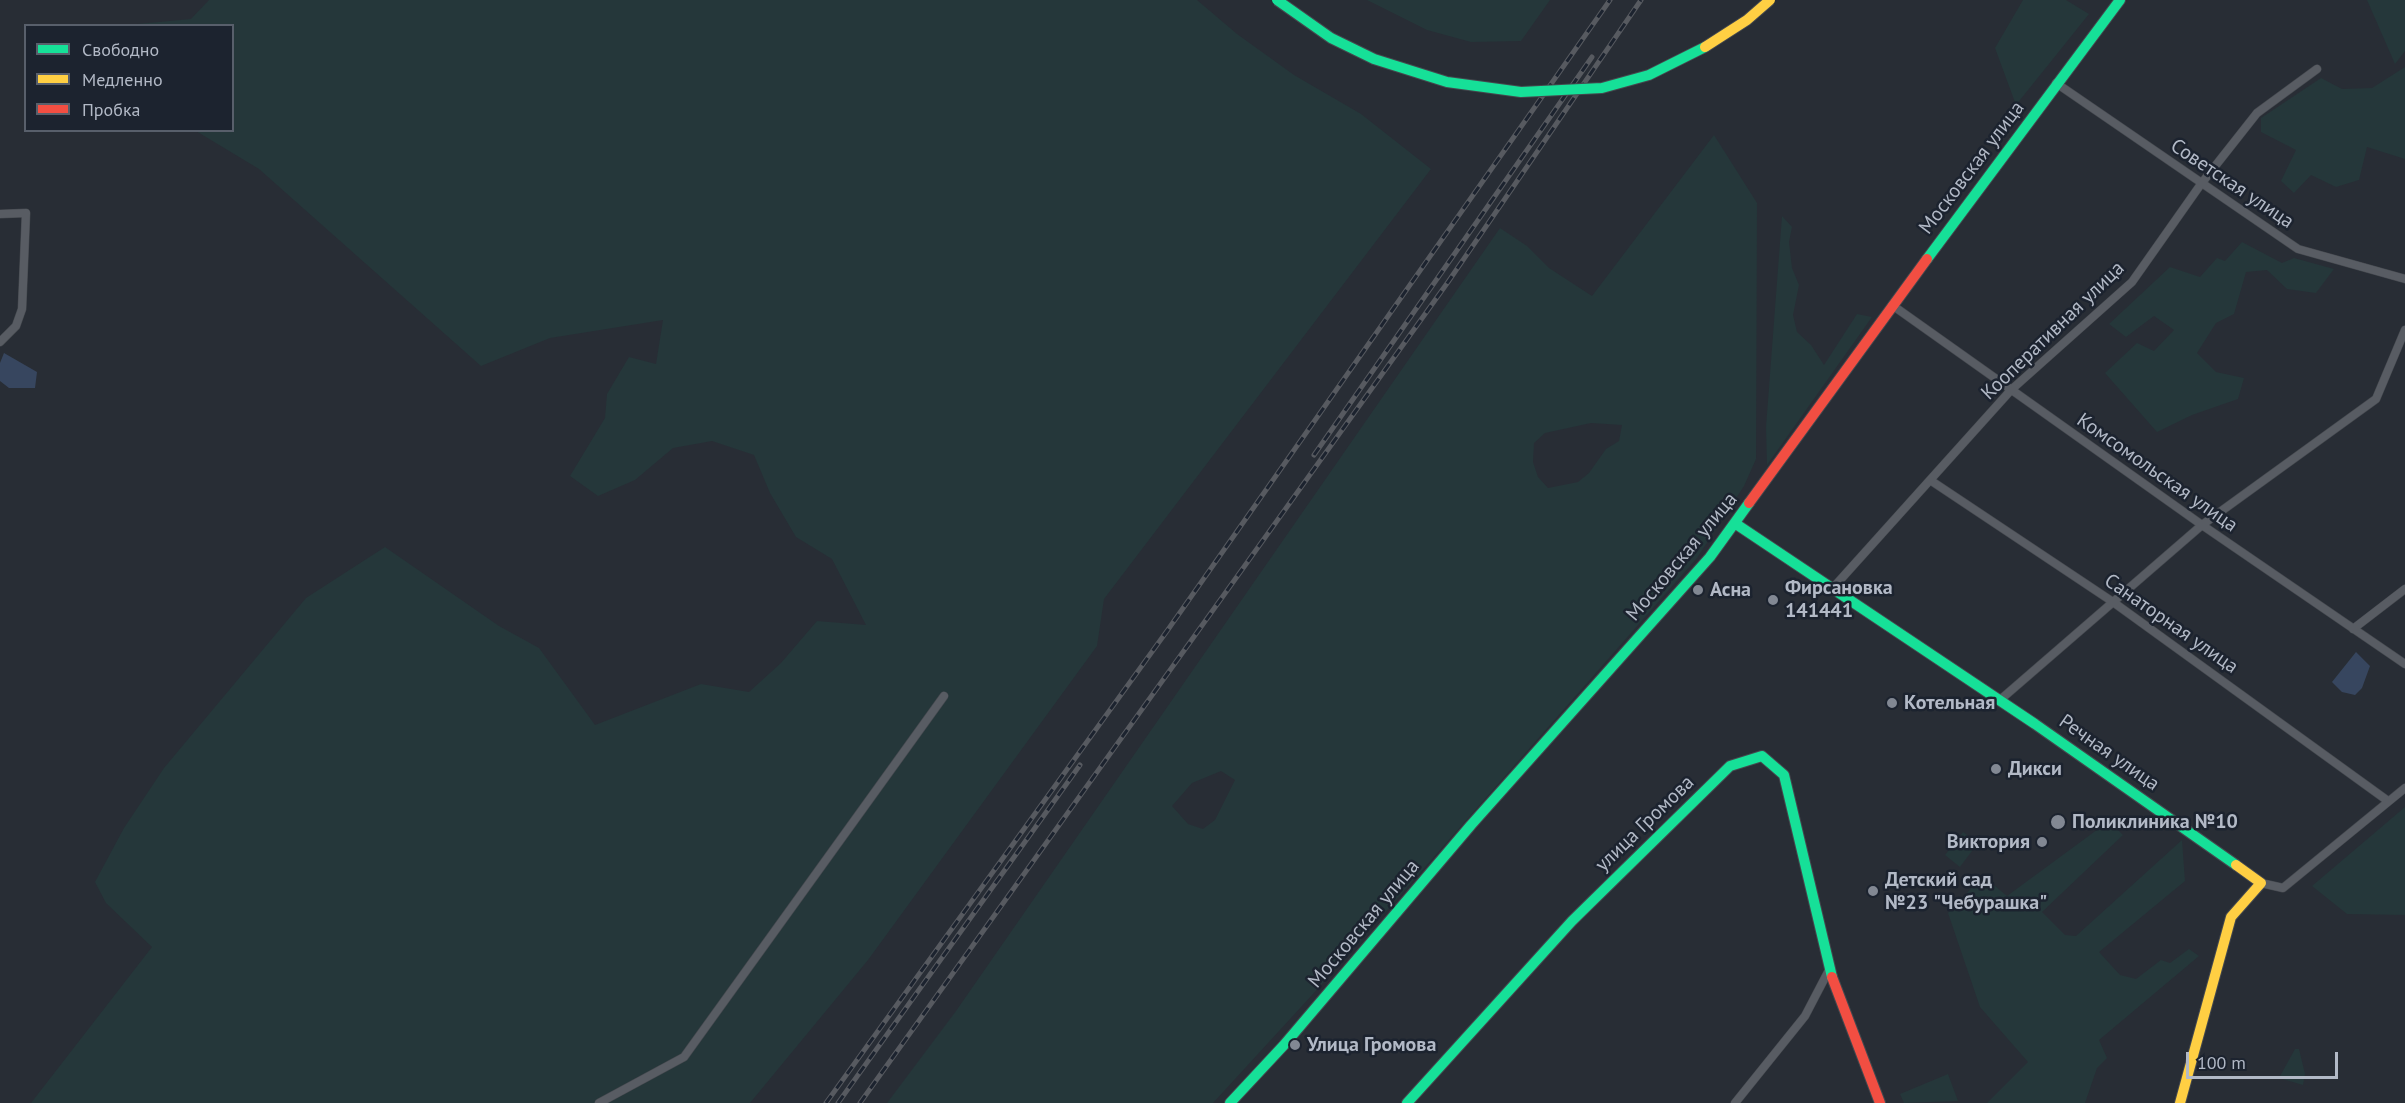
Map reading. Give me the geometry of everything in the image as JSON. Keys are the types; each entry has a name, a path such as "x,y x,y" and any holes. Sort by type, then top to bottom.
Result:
{"street":[{"path":"1277,0 1330,38 1374,59 1447,82 1521,92 1602,88 1649,75 1698,51 1747,20 1770,0"},
{"name":"Московская улица","path":"1230,1103 1289,1039 1479,816 1710,557 1892,306 2120,0"},
{"name":"Кооперативная улица","path":"1832,589 2011,390 2132,282 2201,184 2257,113 2317,69"},
{"name":"Советская улица","path":"2056,84 2298,249 2405,279"},
{"path":"0,214 26,213 22,309 16,326 0,342"},
{"name":"Комсомольская улица","path":"1892,306 2202,525 2405,664"},
{"path":"2000,700 2202,525 2376,399 2405,330"},
{"name":"Санаторная улица","path":"1930,480 2113,602 2388,801"},
{"name":"Речная улица","path":"1736,524 2000,700 2261,883"},
{"path":"2353,629 2405,589"},
{"path":"599,1103 684,1058 944,696"},
{"name":"улица Громова","path":"1407,1103 1572,921 1730,766 1762,756 1784,775 1829,970"},
{"path":"2180,1103 2231,916 2261,883 2283,888 2405,788"},
{"path":"1735,1103 1805,1016 1829,970"},
{"path":"1829,970 1880,1103"}],"shaded area":[{"path":"209,0 1197,0 1237,34 1294,75 1361,114 1431,169 1104,599 1097,646 868,960 750,1103 31,1103 152,947 106,903 95,882 124,828 164,768 306,598 385,547 499,626 539,648 595,725 701,684 749,692 781,663 817,621 866,625 832,559 796,537 770,493 754,455 712,441 673,448 635,480 598,496 570,476 605,418 607,394 629,357 656,364 663,320 550,338 481,366 259,169 198,132 234,132 234,24 138,24 191,19"},
{"path":"1367,0 1550,0 1521,41 1471,42 1427,30"},
{"path":"2023,0 2066,0 2089,14 2016,105 1995,48"},
{"path":"2367,0 2405,0 2405,51 2395,64"},
{"path":"2405,67 2405,159 2367,147 2359,180 2336,187 2311,175 2294,193 2281,181 2296,150 2261,132 2261,118 2321,78 2342,89 2372,88"},
{"path":"1714,135 1757,203 1756,459 1744,486 1697,558 1323,983 1213,1103 887,1103 956,1011 1500,228 1527,246 1549,268 1592,296","holes":["1591,423 1622,425 1619,441 1606,449 1589,473 1578,482 1548,488 1538,477 1533,462 1534,443 1545,433","1221,771 1235,780 1215,820 1203,829 1188,824 1172,806 1192,783"]},
{"path":"1782,216 1792,227 1789,242 1792,268 1799,285 1793,315 1797,332 1811,345 1824,365 1857,314 1872,317 1767,465 1766,427"},
{"path":"2242,242 2282,263 2294,258 2334,269 2316,293 2287,289 2267,270 2246,272 2234,314 2216,323 2197,353 2216,372 2244,378 2238,399 2192,415 2157,432 2105,373 2137,343 2154,351 2174,330 2154,316 2126,337 2109,324 2170,267 2200,277 2217,258 2225,261"},
{"path":"2405,807 2405,915 2347,914 2312,886"},
{"path":"2109,821 2123,835 2042,912 2065,935 2076,936 2182,840 2185,881 2099,952 2120,975 2136,979 2161,960 2170,963 2189,949 2199,956 2099,1040 2107,1058 2097,1068 2085,1103 1987,1103 2028,1062 1980,1007 1948,913 1983,876 2007,896"},
{"path":"1963,832 1978,843 1960,867 1945,855"},
{"path":"2295,1049 2299,1049 2305,1074 2303,1085 2279,1078"},
{"path":"1948,1074 1958,1101 1904,1103 1900,1094"}],"water":[{"path":"4,353 37,372 35,388 9,388 0,381 0,363"},
{"path":"2356,652 2370,666 2362,688 2355,695 2342,692 2332,682"}],"railway":[{"path":"826,1103 1167,631 1610,0"},
{"path":"860,1103 1448,282 1641,0"},
{"path":"1314,455 1592,57"},
{"path":"838,1103 1080,765"}],"traffic: fast":[{"path":"1277,0 1331,38 1374,59 1447,82 1521,92 1602,88 1649,75 1705,47"},
{"path":"1927,259 2120,0"},
{"path":"1230,1103 1284,1045 1471,825 1710,557 1749,503"},
{"path":"1736,524 2035,724 2236,865"},
{"path":"1407,1103 1572,921 1730,766 1762,756 1784,775 1832,977"}],"traffic: slow":[{"path":"1705,47 1747,20 1770,0"},
{"path":"2180,1103 2231,917 2261,883 2236,865"}],"traffic: jam":[{"path":"1749,503 1927,259"},
{"path":"1832,977 1880,1103"}],"place":[{"name":"Асна","path":"1698,590"},
{"name":"Фирсановка 141441","path":"1773,600"},
{"name":"Котельная","path":"1892,703"},
{"name":"Дикси","path":"1996,769"},
{"name":"Поликлиника №10","path":"2058,822"},
{"name":"Виктория","path":"2042,842"},
{"name":"Детский сад №23 \"Чебурашка\"","path":"1873,891"},
{"name":"Улица Громова","path":"1295,1045"}]}
